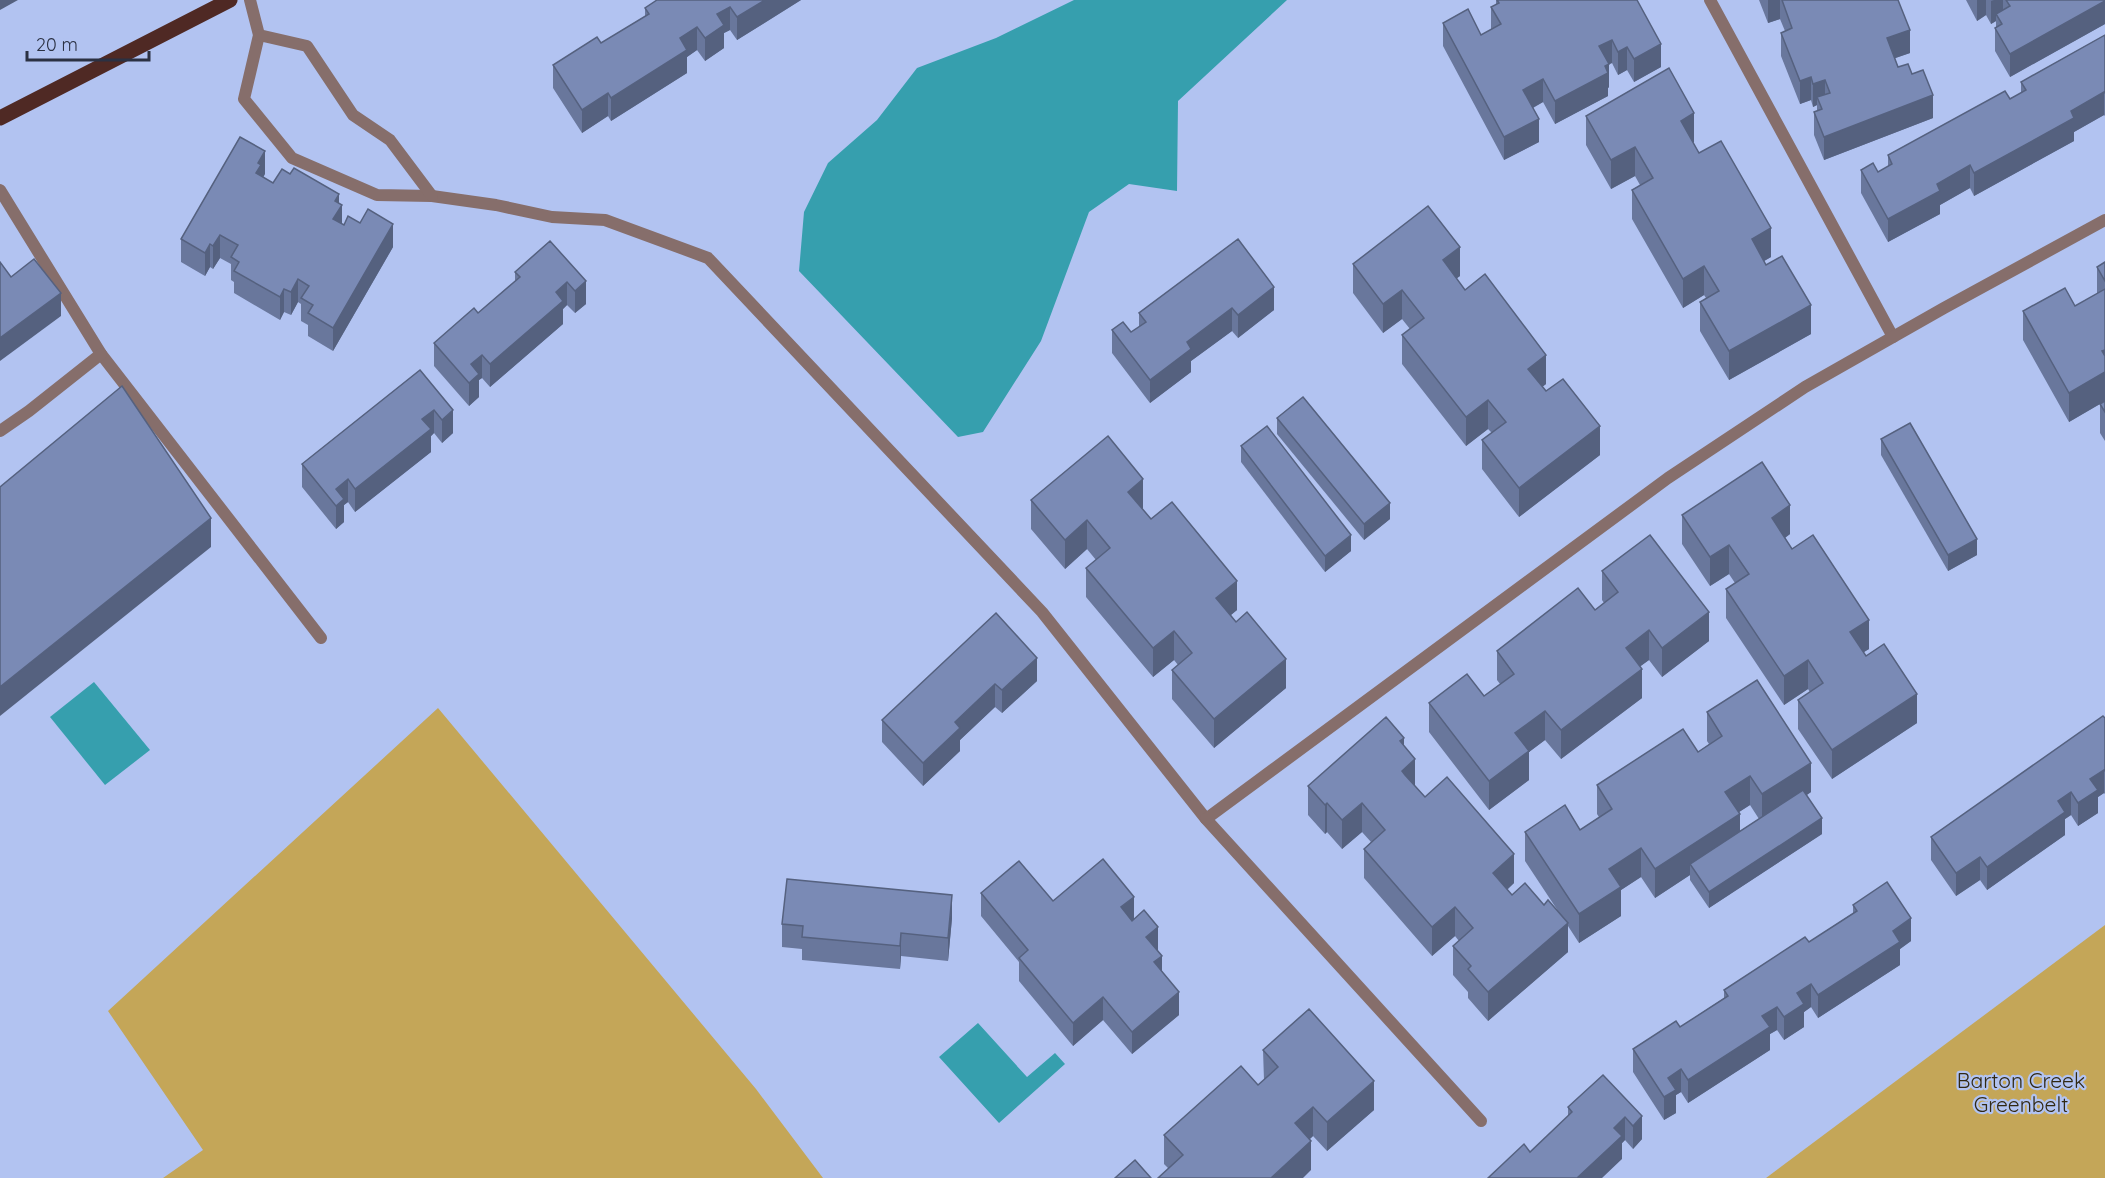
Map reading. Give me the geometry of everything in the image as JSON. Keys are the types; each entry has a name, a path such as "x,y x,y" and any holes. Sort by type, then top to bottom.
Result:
{"main road":[{"path":"0,118 230,0"}],"lane":[{"path":"250,0 259,35 244,99 292,158 377,195 432,196 496,205 552,217 605,220 708,258 1042,612 1206,819 1481,1121"},
{"path":"1710,0 1893,337"},
{"path":"259,35 307,46 353,115 390,140 432,196"},
{"path":"0,190 101,354 321,638"},
{"path":"1206,819 1668,478 1805,387 2105,220"},
{"path":"0,431 101,354"}],"green space":[{"path":"438,708 756,1089 823,1178 163,1178 203,1150 108,1011"},
{"name":"Barton Creek Greenbelt","path":"2105,925 2105,1178 1766,1178"}],"shaded area":[{"path":"1074,0 1287,0 1178,101 1177,191 1129,184 1089,212 1041,341 983,432 958,437 799,271 804,212 828,163 877,120 917,68 996,38"},
{"path":"94,682 150,750 105,785 50,717"},
{"path":"978,1023 1027,1077 1055,1053 1065,1064 999,1123 939,1057"}],"building":[{"path":"657,0 765,0 737,17 730,7 717,14 724,25 705,38 697,27 680,38 687,50 611,98 608,93 582,110 553,65 597,37 601,43 649,14 645,8"},
{"path":"1497,0 1637,0 1661,44 1634,59 1627,47 1618,52 1612,40 1599,46 1609,64 1605,66 1608,73 1555,101 1543,79 1523,90 1539,119 1504,137 1443,23 1468,9 1481,35 1501,24 1491,7 1499,3"},
{"path":"1782,0 1898,0 1910,30 1887,38 1898,67 1908,64 1912,74 1923,70 1933,95 1824,137 1814,112 1822,109 1817,97 1830,93 1825,80 1813,84 1811,77 1800,81 1781,33 1792,28"},
{"path":"2006,0 2105,1 2010,54 1995,28 2002,24 1996,14 2010,6"},
{"path":"2105,35 2105,93 2071,111 2074,118 1974,173 1970,165 1937,184 1940,191 1888,219 1861,170 1873,163 1878,172 1892,164 1888,155 2005,91 2010,99 2026,90 2021,82"},
{"path":"1669,68 1694,113 1681,121 1699,153 1721,141 1771,228 1752,239 1766,265 1782,256 1811,305 1729,351 1700,302 1719,291 1704,266 1683,279 1632,190 1653,178 1635,147 1611,160 1586,116"},
{"path":"240,137 265,151 258,163 261,165 256,173 273,183 282,169 290,174 294,168 339,194 335,201 342,205 333,219 344,225 348,216 360,223 368,209 393,224 333,328 308,313 313,305 301,298 309,286 298,279 291,292 284,289 280,297 234,271 239,262 231,257 238,245 220,235 213,246 210,244 205,253 181,239"},
{"path":"1428,206 1460,247 1443,260 1465,290 1485,274 1546,355 1528,369 1546,391 1563,379 1600,426 1519,488 1482,440 1506,422 1488,400 1466,417 1402,335 1424,318 1402,290 1383,304 1353,264"},
{"path":"1238,239 1274,287 1238,315 1232,308 1187,342 1191,349 1150,380 1112,330 1123,322 1131,332 1146,322 1139,313"},
{"path":"550,241 586,281 575,291 567,282 556,292 563,301 490,364 482,355 471,364 479,374 469,383 434,343 474,308 478,313 520,277 515,272"},
{"path":"34,259 61,293 0,338 0,262 11,277"},
{"path":"2105,262 2105,281 2097,267"},
{"path":"2065,288 2075,306 2105,289 2105,350 2102,351 2105,356 2105,372 2069,393 2023,311"},
{"path":"420,370 453,410 442,420 434,410 422,419 431,429 355,489 348,479 336,489 344,499 336,506 302,464"},
{"path":"122,386 211,518 0,687 0,487"},
{"path":"1303,397 1390,503 1364,524 1277,418"},
{"path":"2105,401 2105,412 2100,404"},
{"path":"1910,423 1977,539 1948,555 1881,439"},
{"path":"1267,426 1351,535 1325,556 1241,446"},
{"path":"1108,436 1143,479 1128,492 1151,519 1172,502 1237,581 1216,598 1236,622 1247,612 1286,659 1214,719 1172,670 1192,653 1174,631 1153,648 1086,568 1110,548 1087,520 1065,540 1031,500"},
{"path":"1762,462 1790,505 1772,518 1792,549 1813,535 1869,620 1850,632 1866,656 1884,644 1917,694 1832,750 1798,700 1823,683 1808,660 1784,676 1726,589 1749,574 1729,545 1710,557 1682,515"},
{"path":"1650,535 1709,612 1662,648 1649,630 1626,648 1642,669 1561,730 1545,711 1515,733 1529,751 1489,781 1429,703 1467,674 1484,696 1514,674 1497,651 1578,588 1595,610 1618,592 1602,571"},
{"path":"996,613 1037,658 1002,690 995,684 955,722 960,728 923,763 882,720"},
{"path":"1757,680 1811,763 1762,794 1750,776 1725,792 1740,814 1655,869 1641,848 1609,869 1621,887 1579,914 1525,832 1565,805 1580,830 1612,809 1597,785 1683,729 1698,752 1722,736 1707,712"},
{"path":"2103,716 2105,718 2105,771 2090,779 2098,790 2078,803 2071,792 2058,801 2065,812 1987,867 1980,857 1956,873 1931,837"},
{"path":"1386,717 1404,738 1400,741 1415,759 1402,771 1405,775 1425,797 1447,777 1514,854 1493,873 1512,895 1525,883 1544,905 1548,900 1568,923 1488,992 1468,969 1471,966 1453,946 1473,928 1455,907 1432,927 1364,849 1385,830 1362,803 1342,820 1308,786"},
{"path":"1803,790 1822,818 1709,892 1690,864"},
{"path":"1103,859 1134,897 1121,907 1132,921 1144,910 1158,927 1146,937 1162,956 1154,962 1179,992 1132,1032 1103,997 1073,1023 1019,958 1028,950 981,893 1019,861 1053,901"},
{"path":"787,879 952,895 948,938 901,933 900,946 802,937 803,926 782,924"},
{"path":"1887,882 1911,918 1893,931 1900,942 1818,995 1811,984 1797,993 1804,1004 1784,1017 1777,1007 1762,1016 1770,1027 1688,1080 1681,1069 1668,1078 1676,1090 1664,1097 1633,1049 1676,1021 1680,1027 1728,996 1724,990 1805,937 1809,942 1857,911 1853,905"},
{"path":"1309,1009 1374,1081 1327,1122 1313,1107 1295,1123 1311,1141 1271,1178 1158,1178 1183,1155 1164,1135 1241,1066 1258,1085 1278,1067 1263,1050"},
{"path":"1603,1075 1642,1116 1633,1126 1625,1117 1614,1128 1622,1136 1577,1178 1488,1178 1524,1144 1530,1152 1572,1112 1568,1107"},
{"path":"1135,1160 1151,1178 1115,1178"}]}
